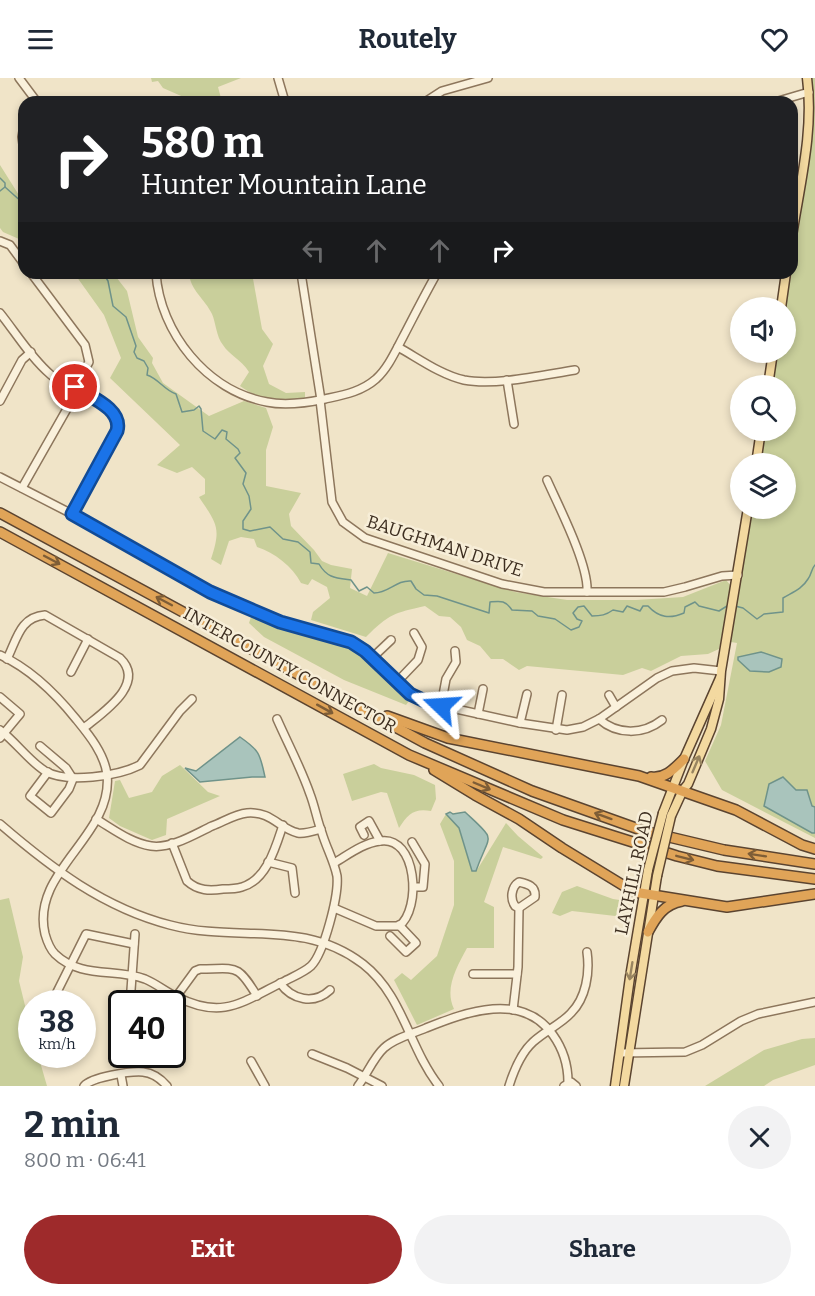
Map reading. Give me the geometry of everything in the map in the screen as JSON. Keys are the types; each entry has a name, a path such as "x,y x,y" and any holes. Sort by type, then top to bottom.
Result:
{"highway":[{"name":"INTERCOUNTY CONNECTOR","path":"0,513 425,743 531,791 644,831 724,850 815,864"},
{"name":"INTERCOUNTY CONNECTOR","path":"0,532 409,754 563,820 677,856 717,866 815,879"},
{"path":"363,708 448,738 639,776 658,778 669,773 684,759"},
{"path":"409,754 519,819 624,887 726,907 815,894"},
{"path":"639,776 736,810 802,845 815,849"},
{"path":"648,932 662,910 677,902 687,900"}],"main road":[{"path":"798,198 806,147 809,92 807,78"},
{"path":"783,297 785,279"},
{"name":"LAYHILL ROAD","path":"615,1086 625,1053 648,932 648,870 667,815 688,784 711,729 719,699 746,519"},
{"name":"LAYHILL ROAD","path":"624,1086 630,977 649,893 657,876 672,787 721,674"}],"street":[{"path":"19,78 32,96"},
{"path":"278,78 283,96"},
{"path":"434,96 442,91 488,78"},
{"path":"795,96 809,92"},
{"path":"0,241 10,245 18,256"},
{"path":"36,279 85,345 89,362 75,387"},
{"path":"157,279 159,297 177,339 206,372 224,385 250,398 269,403 292,404 349,394 367,386 386,368 434,279"},
{"name":"BAUGHMAN DRIVE","path":"302,279 321,400 332,502 343,522 356,532 390,548 502,584 544,592 664,592 722,576 738,575"},
{"path":"0,313 52,376 75,387 117,416 119,424 117,431 72,514"},
{"path":"398,347 463,380 480,382 507,380 575,370"},
{"path":"0,401 22,360 31,351"},
{"path":"507,380 514,424"},
{"path":"22,488 72,400"},
{"path":"0,477 72,514 210,592 280,622 351,642 417,698 441,706 556,730 567,730 583,727 657,678 672,671 694,668 721,674"},
{"path":"547,480 584,568 587,592"},
{"path":"84,728 115,703 126,686 130,674 125,663 45,615 28,619 4,657 46,687 84,728 102,757 107,774 105,799 96,819 48,894 43,911 47,941 54,953 79,969 132,975 151,981 165,990"},
{"path":"397,682 420,656 422,647 414,633"},
{"path":"72,672 88,639"},
{"path":"372,658 391,640"},
{"path":"441,706 446,680 456,662 455,651"},
{"path":"478,714 483,689"},
{"path":"520,723 527,694"},
{"path":"556,730 562,695"},
{"path":"609,695 616,707"},
{"path":"0,697 20,714 1,734 48,772 73,779 131,770 140,765 180,711 192,699"},
{"path":"598,718 607,726 629,732 639,731 662,720"},
{"path":"186,1001 197,1006 215,1008 247,1002 312,965 323,942 334,908 338,886 334,863 309,792 277,719"},
{"path":"40,746 66,768 73,779"},
{"path":"48,772 30,796 51,813 69,789 73,779"},
{"path":"96,819 135,841 150,846 172,843 246,813 257,813 270,817 297,833 321,829"},
{"path":"364,835 360,827 369,821 380,841"},
{"path":"0,824 60,873 113,905 171,925 236,934 305,936 343,951 363,964 378,979 397,1005 425,1065 439,1086"},
{"path":"172,843 187,881 198,888 211,891 243,887 262,872 283,825"},
{"path":"334,863 366,845 380,841 395,844 404,852 409,860 414,887 408,916 399,926"},
{"path":"412,842 425,864 423,887 414,887"},
{"path":"268,862 292,868 295,893"},
{"path":"334,908 376,926 399,926 416,943 406,952 390,936"},
{"path":"513,1010 517,974 519,908"},
{"path":"58,990 86,934 134,944"},
{"path":"131,990 135,934"},
{"path":"508,1086 520,1058 532,1043 571,1014 580,999 589,972 587,952"},
{"path":"183,990 195,971 200,969 237,969 244,974 257,996"},
{"path":"473,974 517,974"},
{"path":"280,983 286,991 298,998 324,996 330,990"},
{"path":"625,1053 685,1052 758,1014 815,1002"},
{"path":"358,1086 383,1049 391,1043 470,1012 492,1009 513,1010 535,1016 549,1029 564,1056 566,1084 573,1083 576,1086"},
{"path":"312,1054 347,1068 382,1086"},
{"path":"251,1061 265,1086"},
{"path":"84,1086 93,1079 142,1072 155,1076 167,1086"},
{"path":"121,1075 123,1086"}],"green space":[{"path":"151,78 241,78 218,87 220,96 181,96 163,88 158,81 152,82"},
{"path":"807,78 815,78 815,838 722,790 705,761 721,725 737,643 731,642 733,614 749,519 796,519 796,453 759,453 760,441 796,441 796,375 770,375 771,363 796,363 796,297 782,297 785,279 798,279 798,208"},
{"path":"0,165 18,194 18,239 3,232 0,228"},
{"path":"78,279 118,279 127,291 138,337 153,358 152,363 163,383 209,416 244,401 266,408 273,427 266,450 266,486 301,493 289,514 291,526 322,561 352,569 350,588 367,596 388,553 515,592 567,600 683,597 726,580 732,587 719,649 708,654 681,656 651,671 642,668 623,675 527,666 519,670 503,659 491,659 480,646 467,640 461,627 450,617 439,616 425,606 392,616 366,637 311,620 313,612 330,598 327,587 312,579 308,585 301,583 282,561 257,547 254,539 241,537 229,541 221,565 211,559 217,532 213,520 199,497 205,494 205,479 192,467 177,473 157,465 180,445 110,378 121,358 104,315"},
{"path":"190,279 253,279 262,329 273,344 263,366 269,384 286,393 305,392 305,399 271,399 255,395 240,386 249,372 221,341 212,314"},
{"path":"251,617 275,627 327,639 362,654 409,701 406,705 344,680 264,637 249,623"},
{"path":"374,764 381,768 414,775 435,785 436,799 431,811 420,810 412,813 399,828 387,793 381,792 352,801 343,774"},
{"path":"180,765 208,792 220,796 167,819 166,835 152,840 120,826 109,818 115,781 120,780 129,798 152,792 162,776"},
{"path":"446,814 459,828 472,871 477,870 506,823 543,857 541,859 503,847 484,902 494,907 494,948 467,948 451,985 451,1001 454,1009 417,1025 394,980 402,973 411,980 437,956 454,905 454,861 440,824"},
{"path":"577,886 613,899 626,901 624,917 572,911 560,916 552,913 562,892"},
{"path":"9,898 23,957 19,981 21,990 18,990 18,1068 42,1068 47,1086 0,1086 0,900"},
{"path":"815,1038 815,1065 773,1080 764,1086 705,1086 764,1050 802,1039"}],"water":[{"path":"761,652 782,659 781,667 769,672 750,671 738,660 738,657"},
{"path":"240,737 258,754 265,777 200,782 185,768 196,771"},
{"path":"783,777 796,790 807,790 812,806 815,807 815,833 764,806 769,784"},
{"path":"450,812 453,814 465,812 487,834 487,843 476,871 472,871 459,828 446,814"}],"waterway":[{"path":"0,178 5,183 5,187"},
{"path":"0,191 5,187 18,199"},
{"path":"107,279 113,306 126,317 136,346 134,352 148,368 147,375 176,394 182,412 194,410 199,406 203,431 215,439 222,430 227,432 226,439 238,449 240,453 235,458 246,473 243,484 249,496 251,509 243,521 243,529 250,531 270,527 283,539 298,542 310,552 311,563 319,564 325,572 332,576 351,580 359,591 367,587 374,593 384,591 401,582 411,581 424,595 437,596 489,613 490,602 503,602 512,610 532,611 538,616 555,619 571,630 579,627 582,621 577,619 573,613 578,607 584,606 592,616 603,615 613,610 623,612 627,606 640,611 643,606 648,606 656,613 669,617 684,613 685,607 695,602 699,606 719,611 727,606"},
{"path":"735,606 743,608 757,619 764,614 783,612 783,598 803,585 815,565"}],"route":[{"path":"75,387 112,411 117,416 119,424 72,514 210,592 280,622 351,642 365,651 410,694 441,706"}]}
